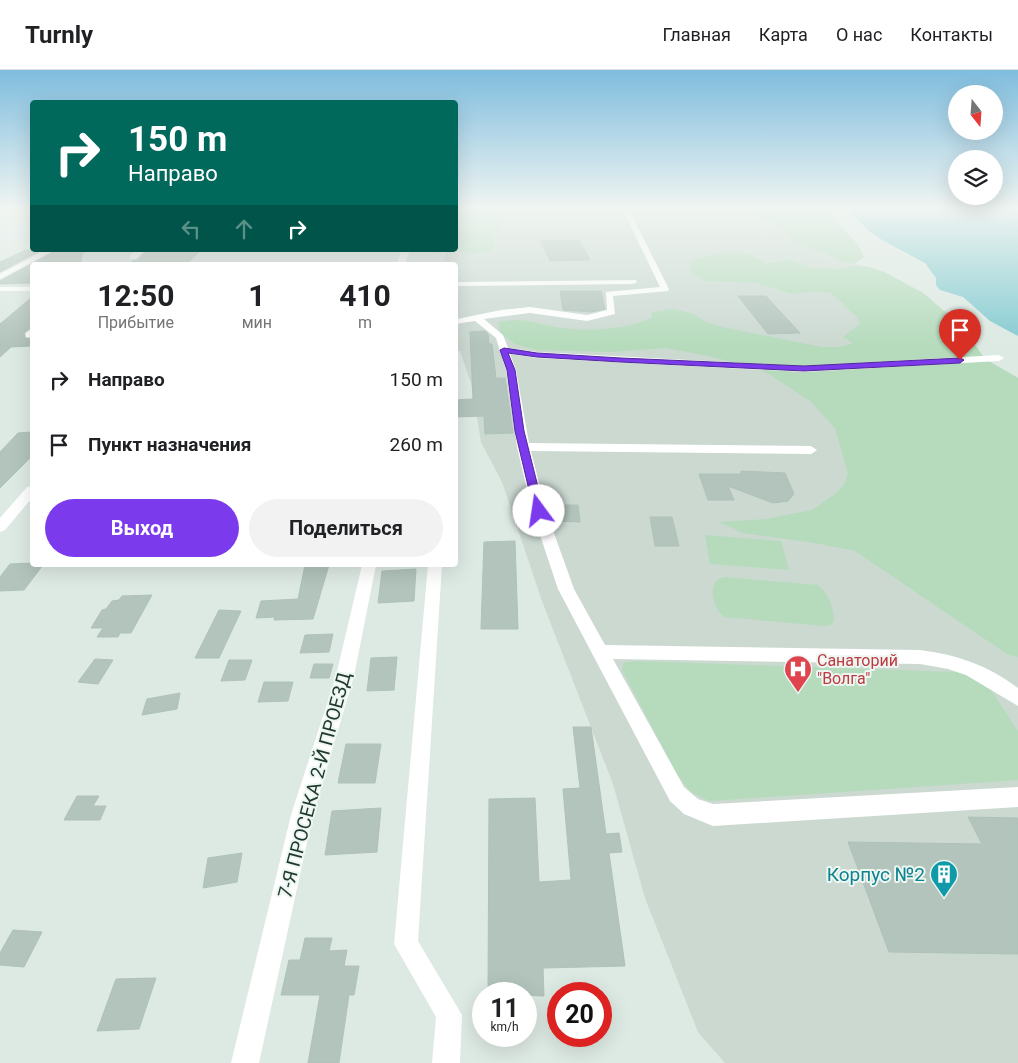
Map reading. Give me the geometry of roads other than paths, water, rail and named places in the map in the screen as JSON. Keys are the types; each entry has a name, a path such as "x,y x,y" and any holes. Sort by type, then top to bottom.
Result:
{"street":[{"path":"0,277 45,253"},
{"path":"133,257 137,253"},
{"path":"458,322 501,313 530,310 587,318 612,312 609,294 665,289 647,253"},
{"path":"458,284 661,282"},
{"path":"0,290 30,289"},
{"path":"478,319 500,337 511,370 524,447 539,511 566,589 677,794 691,806 713,815 1018,797"},
{"path":"504,350 537,355 804,369 999,358"},
{"path":"524,447 811,450"},
{"path":"0,527 30,492"},
{"name":"7-Я ПРОСЕКА 2-Й ПРОЕЗД","path":"245,1063 302,814 345,676 369,567"},
{"path":"435,567 406,944 449,1015 446,1063"},
{"path":"601,652 920,657 946,660 974,669 1000,684 1018,698"}],"water":[{"path":"907,253 1018,253 1018,336 990,321 963,297 940,290 936,285 936,278 925,263"}],"place":[{"name":"Санаторий \"Волга\"","path":"798,693"},
{"name":"Корпус №2","path":"944,898"}]}
